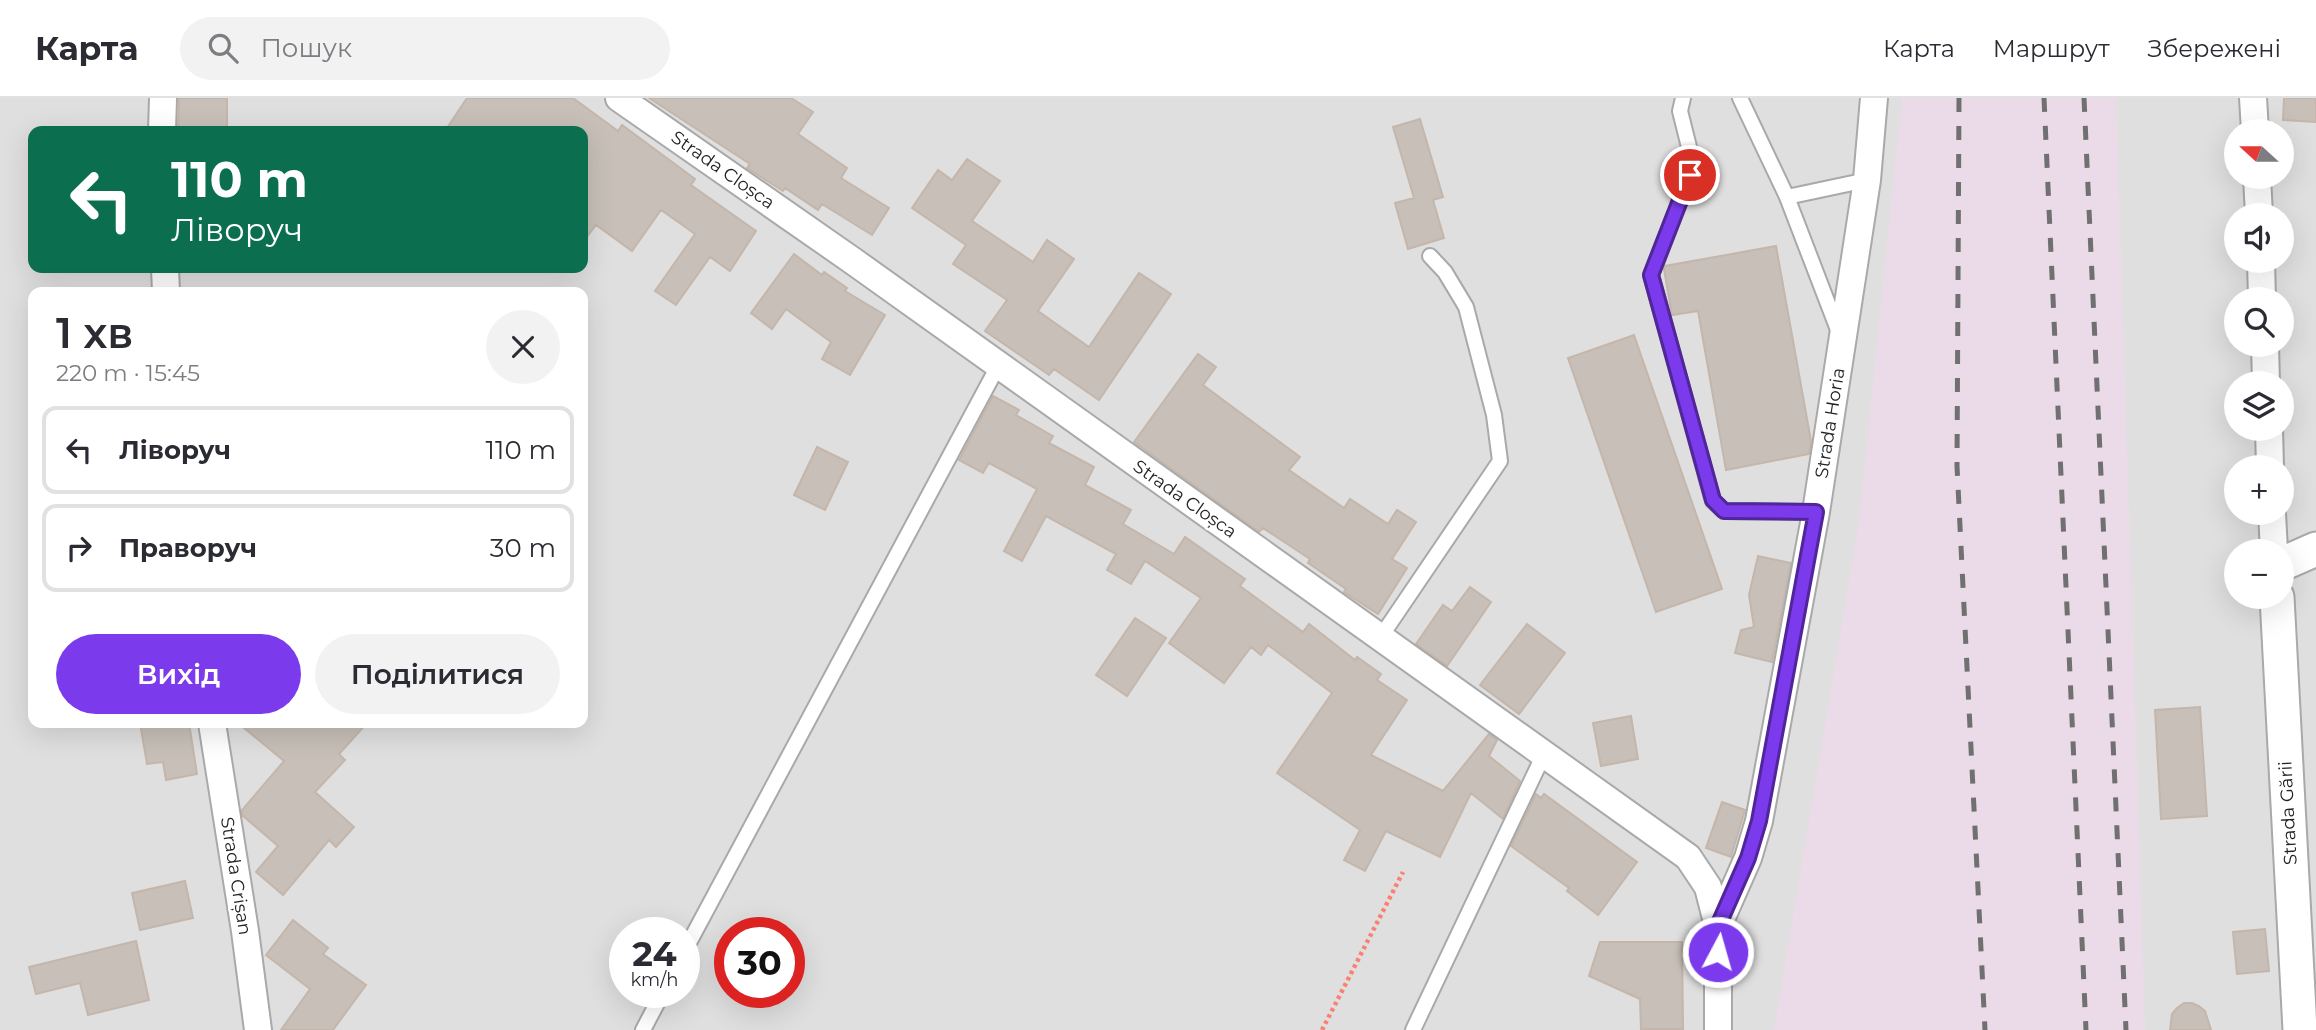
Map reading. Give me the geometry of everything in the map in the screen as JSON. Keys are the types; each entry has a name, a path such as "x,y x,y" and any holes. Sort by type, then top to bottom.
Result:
{"street":[{"path":"162,126 163,98"},
{"name":"Strada Cloșca","path":"619,98 1688,857 1709,887 1718,926"},
{"name":"Strada Horia","path":"1718,1030 1718,926 1748,858 1759,821 1816,512 1843,343 1867,180 1874,98"},
{"path":"2253,98 2254,119"},
{"path":"2294,559 2316,550"},
{"name":"Strada Gării","path":"2278,609 2300,1030"},
{"name":"Strada Crișan","path":"213,728 258,1030"}],"lane":[{"path":"1683,98 1680,111 1692,159 1690,175 1651,275 1713,500 1724,511 1816,512"},
{"path":"1740,98 1787,197 1843,343"},
{"path":"1787,197 1867,180"},
{"path":"1380,638 1500,461 1494,415 1466,307 1445,272 1430,256"},
{"path":"700,922 998,366"},
{"path":"1413,1030 1544,754"},
{"path":"643,1030 655,1008"}],"path":[{"path":"1322,1030 1403,872"}],"shaded area":[{"path":"0,98 2316,98 2316,1030 0,1030"},
{"path":"1902,98 2116,98 2145,1030 1774,1030 1859,521"}],"building":[{"path":"179,98 227,98 227,126 178,126"},
{"path":"467,98 573,98 618,131 622,125 695,179 691,185 756,231 730,271 710,257 676,305 655,291 695,234 661,210 632,251 596,225 588,235 588,126 448,126"},
{"path":"649,98 791,98 813,112 798,134 847,168 841,178 889,208 872,235 822,204 818,210 785,188 783,191 747,168 750,164"},
{"path":"2284,98 2316,98 2316,122 2283,119"},
{"path":"1420,119 1443,197 1433,200 1444,238 1408,249 1395,203 1414,198 1393,127"},
{"path":"967,159 1000,181 972,221 1033,262 1047,240 1074,259 1038,311 1089,347 1139,273 1171,294 1099,400 1054,369 1049,375 985,331 1007,300 953,264 966,245 912,208 938,170 952,180"},
{"path":"1776,246 1811,441 1809,454 1726,470 1698,311 1672,315 1664,269 1665,266"},
{"path":"794,254 822,275 824,272 847,288 845,291 885,315 850,375 822,359 831,342 786,309 772,329 751,313"},
{"path":"1634,335 1722,589 1656,612 1568,358"},
{"path":"1198,354 1216,367 1203,385 1300,457 1289,470 1344,508 1350,499 1388,524 1397,510 1416,522 1392,559 1407,568 1378,614 1344,592 1346,589 1308,563 1310,559 1263,528 1259,532 1134,442"},
{"path":"993,396 1019,410 1016,415 1053,436 1049,443 1094,467 1085,485 1131,510 1123,524 1174,554 1185,537 1245,579 1240,586 1303,632 1309,624 1355,660 1357,657 1381,674 1377,680 1407,700 1371,755 1443,791 1489,734 1497,740 1489,756 1520,781 1503,819 1471,793 1440,857 1386,831 1365,871 1344,860 1360,830 1277,773 1332,693 1268,645 1261,655 1251,647 1224,683 1169,643 1201,598 1145,561 1131,584 1107,570 1116,554 1046,516 1022,561 1004,551 1037,489 989,463 983,473 959,460"},
{"path":"817,447 848,462 825,510 794,495"},
{"path":"1758,556 1791,563 1772,662 1735,653 1741,630 1754,627 1749,595"},
{"path":"1470,587 1491,602 1447,666 1416,644 1443,605 1452,611"},
{"path":"1135,618 1166,638 1127,696 1096,675"},
{"path":"1527,624 1565,653 1519,714 1480,685"},
{"path":"2200,707 2207,816 2161,819 2155,710"},
{"path":"1631,716 1638,759 1601,766 1593,723"},
{"path":"141,728 190,728 197,774 166,780 163,762 147,764"},
{"path":"244,728 362,728 339,754 345,760 315,792 354,827 336,847 329,840 283,895 256,872 278,846 242,815 242,810 284,761"},
{"path":"1536,794 1541,798 1544,794 1637,862 1598,915 1567,891 1569,888 1511,846"},
{"path":"1722,802 1745,810 1731,857 1706,848"},
{"path":"185,881 193,918 140,930 132,893"},
{"path":"293,920 328,948 323,954 366,985 333,1030 281,1030 310,989 266,955"},
{"path":"2265,929 2269,971 2237,974 2233,932"},
{"path":"136,941 149,1000 88,1015 80,983 36,994 29,967"},
{"path":"1600,942 1682,942 1683,1029 1641,1029 1640,999 1589,976"},
{"path":"2184,1003 2192,1003 2205,1011 2211,1030 2170,1030 2172,1014"}],"railway":[{"path":"1959,98 1957,466 1985,1030"},
{"path":"2044,98 2086,1030"},
{"path":"2084,98 2126,1030"}],"route":[{"path":"1690,175 1651,275 1713,500 1724,511 1816,512 1759,821 1748,858 1718,926 1718,952"}]}
